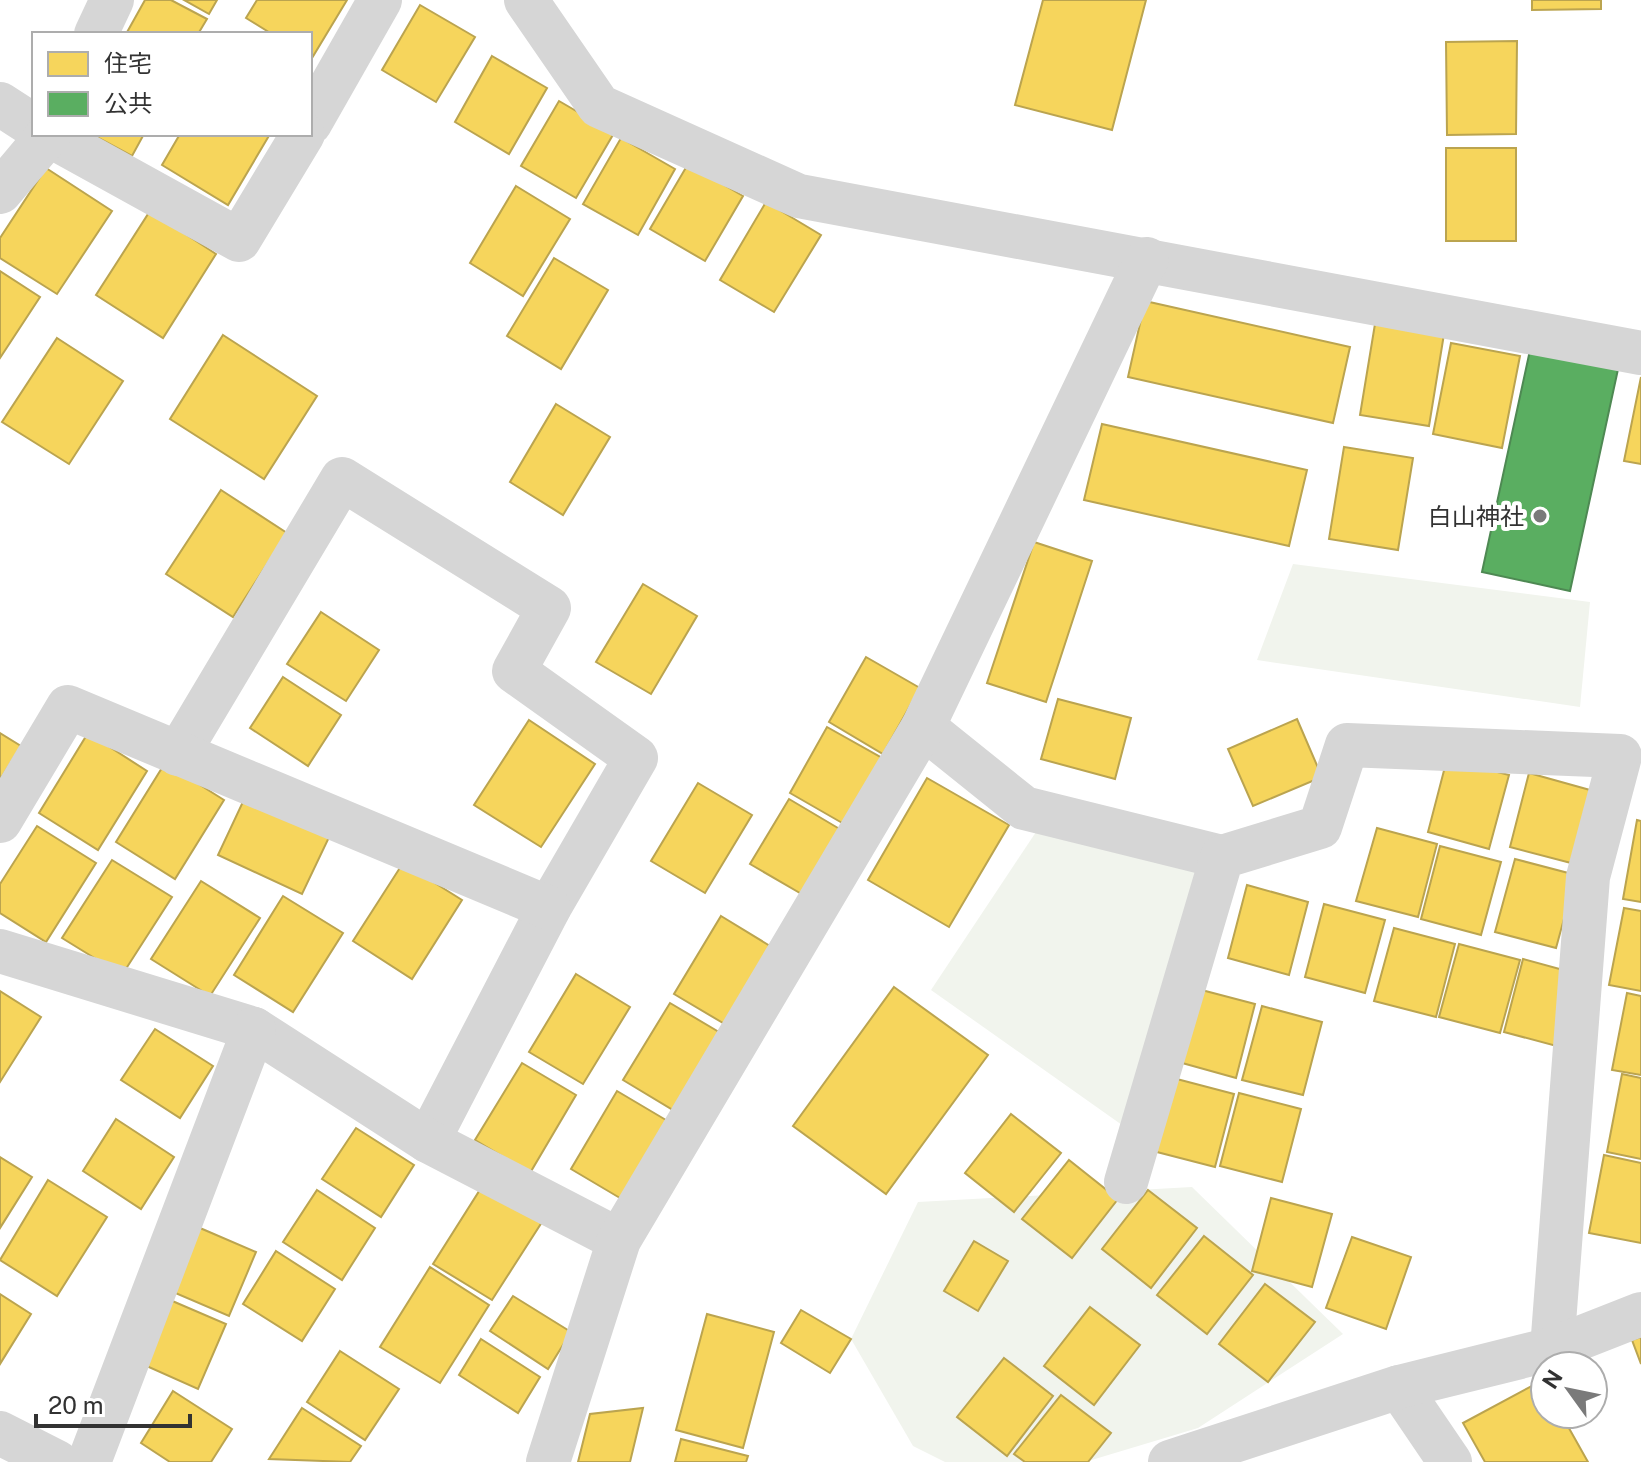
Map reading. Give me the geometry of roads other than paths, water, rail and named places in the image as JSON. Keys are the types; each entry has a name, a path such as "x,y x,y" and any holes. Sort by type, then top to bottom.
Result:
{"street":[{"path":"97,32 112,0"},
{"path":"312,120 376,13 380,0"},
{"path":"526,0 599,106 799,196 1641,353"},
{"path":"0,104 32,125"},
{"path":"0,192 46,136"},
{"path":"52,136 239,240 302,136"},
{"path":"548,1462 619,1240 923,727 1147,259"},
{"path":"178,754 342,479 549,608 514,671 636,758 549,908 428,1141"},
{"path":"0,821 68,707 549,908"},
{"path":"923,727 1024,808 1222,857 1320,827 1347,745 1620,756 1588,877 1552,1349"},
{"path":"1126,1182 1222,857"},
{"path":"0,951 254,1029 428,1141 619,1240"},
{"path":"89,1462 254,1029"},
{"path":"1170,1462 1399,1387 1552,1349 1641,1314"},
{"path":"1399,1387 1450,1462"},
{"path":"0,1433 57,1462"}],"place":[{"name":"白山神社","path":"1540,516"}]}
